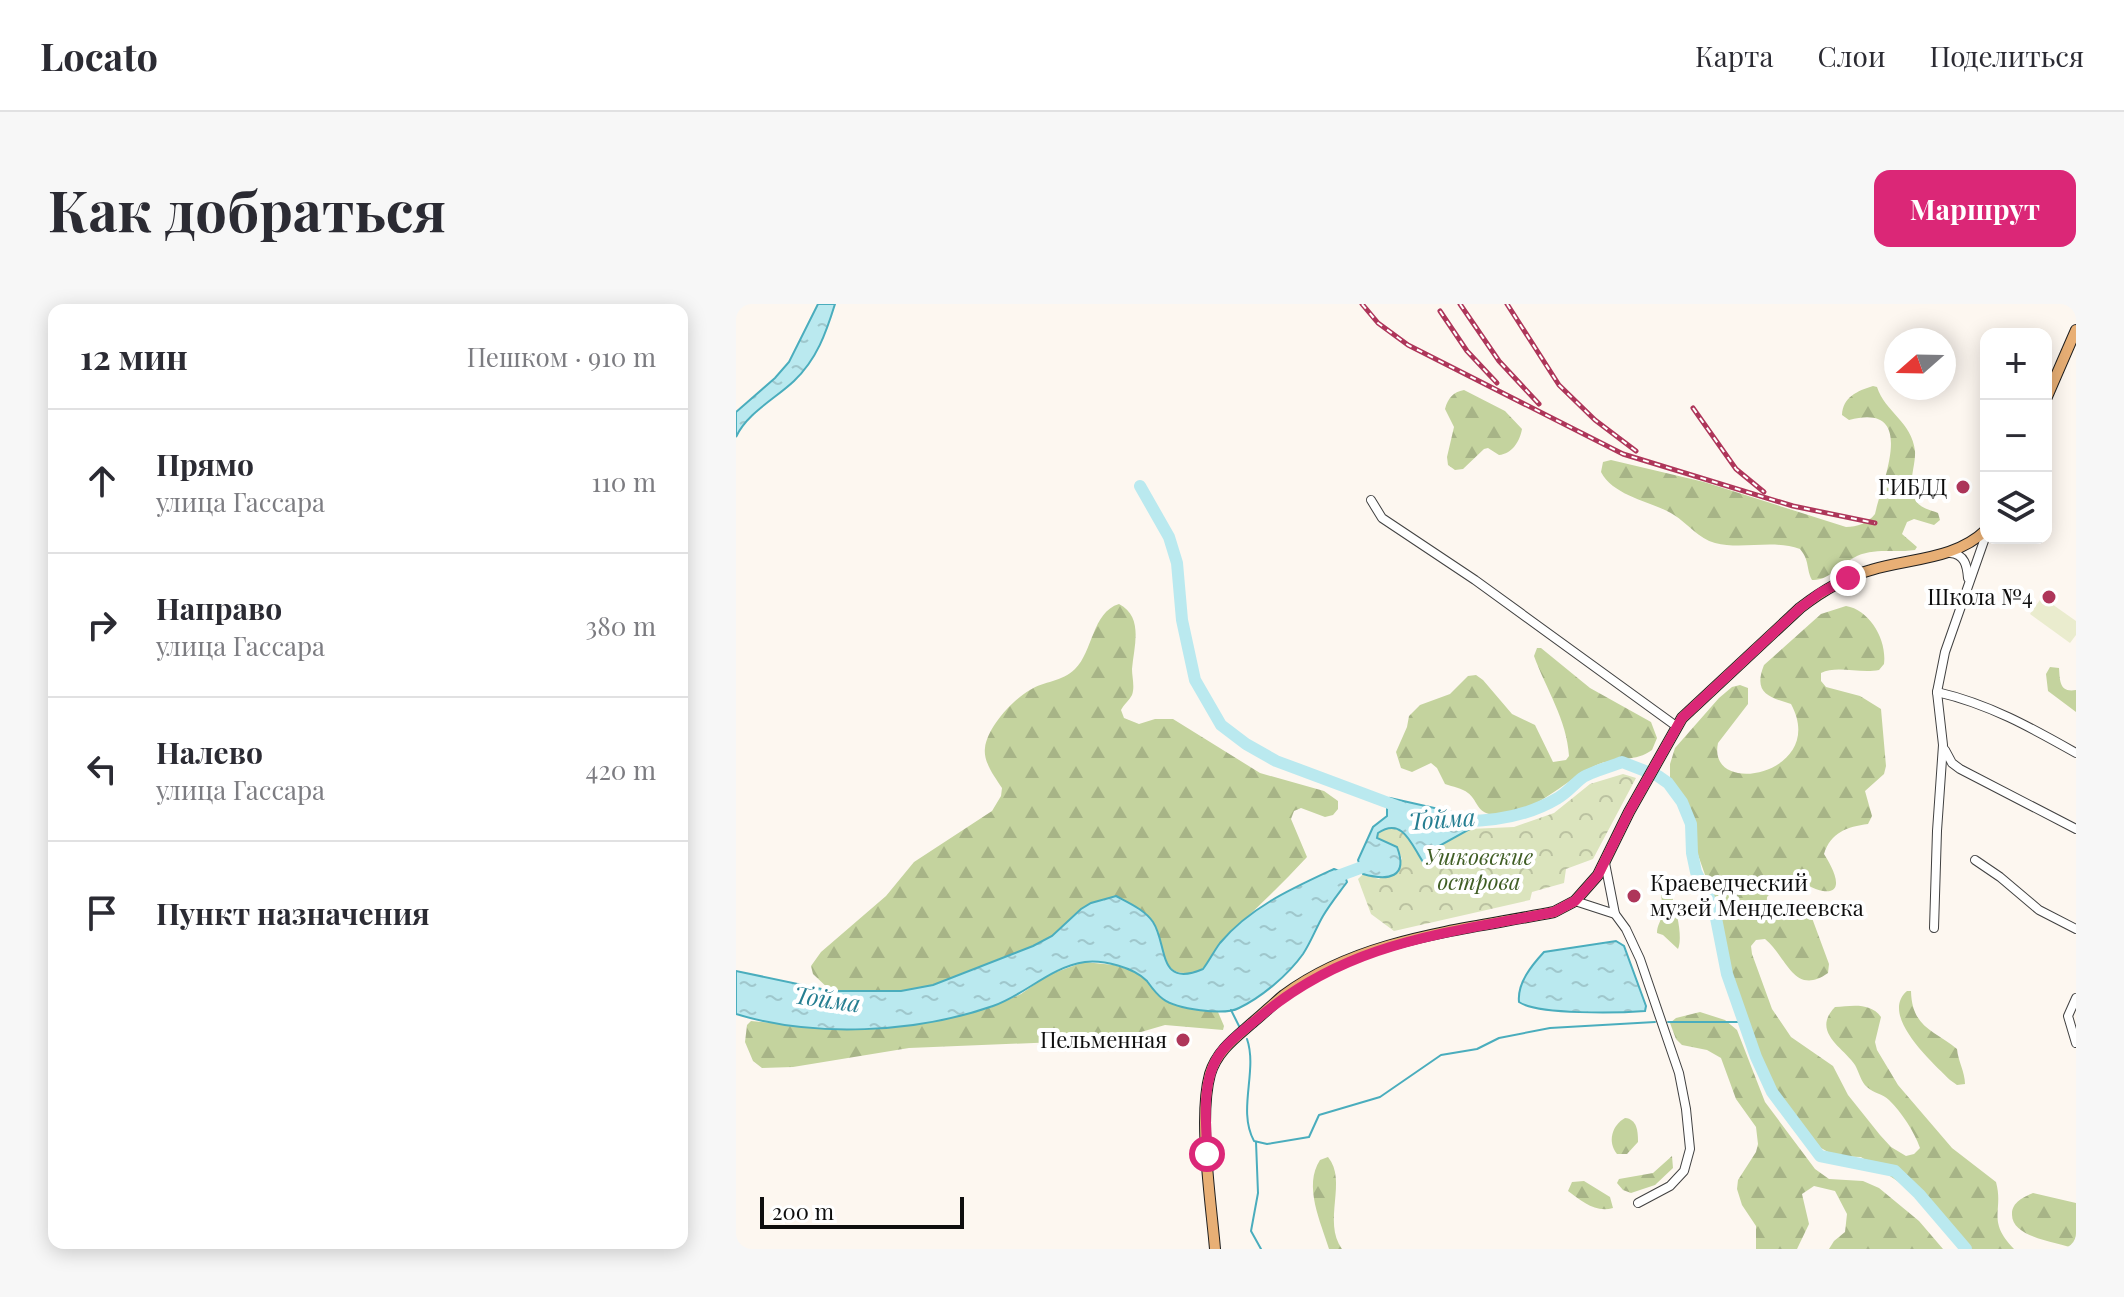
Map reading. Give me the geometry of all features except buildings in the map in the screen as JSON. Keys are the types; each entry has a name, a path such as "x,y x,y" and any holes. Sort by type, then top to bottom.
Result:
{"main road":[{"path":"2052,385 2076,330"},
{"path":"1215,1249 1206,1100 1212,1069 1228,1044 1284,996 1318,975 1361,955 1401,942 1554,912 1575,901 1591,886 1605,863 1676,726 1751,654 1820,593 1870,570 1950,553 1980,536"}],"street":[{"path":"1371,500 1382,518 1475,580 1676,726"},
{"path":"1934,928 1943,745 1937,692 1945,652 1982,544"},
{"path":"1950,553 1964,560 1968,585"},
{"path":"1937,692 1972,700 2017,720 2076,753"},
{"path":"1943,745 1947,756 1960,769 2076,829"},
{"path":"1975,860 2039,910 2076,929"},
{"path":"1605,863 1615,914 1640,959 1679,1073 1690,1149 1684,1171 1670,1186 1638,1203"},
{"path":"1575,901 1615,914"},
{"path":"2076,998 2068,1016 2076,1043"}],"green space":[{"path":"1877,387 1913,441 1912,489 1916,501 1938,513 1940,520 1934,525 1914,519 1907,522 1902,534 1917,547 1915,550 1878,551 1857,556 1824,578 1812,580 1800,549 1779,545 1726,545 1709,541 1674,515 1624,493 1601,472 1603,462 1611,460 1704,482 1846,527 1858,525 1875,514 1888,464 1890,433 1883,422 1870,417 1849,420 1842,415 1845,404 1852,396"},
{"path":"1464,390 1505,411 1522,429 1517,442 1508,452 1499,455 1488,448 1484,449 1463,469 1455,470 1448,465 1454,427 1445,409 1452,396"},
{"path":"2042,597 2076,621 2076,635 2070,643 2030,614"},
{"path":"1119,604 1132,616 1136,633 1133,692 1121,710 1124,718 1139,724 1155,719 1173,719 1260,773 1324,791 1338,801 1338,809 1333,815 1325,817 1301,808 1294,811 1291,819 1307,857 1227,936 1204,967 1194,972 1179,973 1169,966 1158,932 1091,903 1052,936 1033,946 933,985 901,991 831,991 813,974 811,966 821,952 886,896 914,862 992,811 1002,788 985,753 995,723 1023,695 1075,669 1086,653 1103,615"},
{"path":"1846,606 1862,613 1875,628 1883,645 1884,664 1879,670 1872,671 1827,671 1821,673 1821,681 1826,687 1860,696 1881,709 1884,774 1865,791 1872,816 1868,824 1841,832 1827,847 1824,854 1835,877 1835,888 1831,891 1819,890 1792,876 1784,879 1767,897 1770,914 1775,917 1812,918 1829,964 1828,973 1816,979 1799,978 1765,939 1756,940 1751,946 1752,954 1772,1009 1791,1037 1833,1066 1848,1095 1880,1135 1891,1147 1906,1156 1920,1148 1911,1129 1889,1100 1865,1085 1855,1065 1832,1039 1826,1024 1835,1007 1866,1007 1877,1012 1881,1017 1875,1042 1877,1050 1898,1085 1952,1148 1996,1182 1998,1223 2014,1249 1961,1249 1908,1188 1861,1157 1835,1156 1821,1148 1777,1094 1732,989 1724,955 1723,926 1697,852 1696,826 1690,809 1670,781 1670,764 1675,748 1719,698 1732,687 1740,685 1748,688 1748,704 1718,743 1719,760 1730,770 1746,774 1764,771 1781,762 1794,748 1798,728 1791,704 1769,696 1762,688 1760,682 1764,665 1821,614"},
{"path":"1537,648 1541,648 1590,688 1651,722 1657,738 1652,750 1640,756 1599,764 1531,806 1503,815 1485,813 1466,791 1445,784 1431,763 1412,772 1401,768 1396,752 1409,716 1420,705 1450,694 1468,676 1476,675 1512,714 1535,725 1553,762 1566,760 1569,756 1564,730 1534,656"},
{"path":"2050,667 2059,668 2063,688 2076,690 2076,712 2048,691 2046,674"},
{"name":"Ушковские острова","path":"1623,774 1636,778 1593,859 1566,869 1564,883 1532,892 1530,900 1394,931 1371,914 1358,879 1363,874 1379,879 1402,859 1397,847 1377,838 1382,830 1394,829 1410,837 1415,850 1439,846 1470,829 1514,827 1554,813 1590,784"},
{"path":"1662,873 1676,911 1680,933 1678,949 1657,933 1662,914"},
{"path":"1084,962 1114,965 1133,971 1166,1002 1218,1012 1223,1030 1165,1025 1141,1032 1058,1042 909,1048 793,1067 762,1068 753,1061 745,1042 747,1025 751,1021 841,1029 901,1027 992,1007 1021,994 1048,975"},
{"path":"1907,991 1911,991 1915,1013 1920,1021 1957,1049 1965,1084 1957,1085 1950,1080 1911,1038 1899,1012 1900,1001"},
{"path":"1700,1012 1725,1020 1737,1030 1765,1102 1815,1169 1829,1179 1863,1181 1879,1188 1919,1221 1943,1249 1829,1249 1845,1232 1847,1214 1835,1191 1814,1186 1802,1194 1809,1224 1797,1249 1756,1249 1756,1226 1742,1205 1737,1189 1738,1180 1756,1152 1756,1127 1736,1099 1721,1058 1707,1050 1682,1045 1670,1023 1676,1018"},
{"path":"1625,1118 1634,1123 1638,1142 1627,1154 1617,1154 1612,1144 1612,1134"},
{"path":"1672,1156 1673,1168 1655,1185 1631,1193 1617,1183 1619,1179 1653,1173"},
{"path":"1328,1157 1336,1178 1334,1226 1342,1249 1329,1249 1313,1192 1315,1170 1320,1160"},
{"path":"1584,1181 1610,1197 1613,1208 1595,1207 1568,1191 1572,1182"},
{"path":"2033,1193 2076,1203 2076,1249 2037,1238 2019,1229 2012,1214 2014,1206"}],"water":[{"path":"818,304 835,304 815,355 794,381 747,421 736,437 736,412 789,362"},
{"path":"1390,798 1470,816 1470,829 1439,846 1440,853 1432,861 1423,862 1406,835 1394,828 1387,829 1378,833 1377,838 1397,847 1400,857 1398,871 1388,877 1363,874 1358,860 1373,827 1387,816"},
{"path":"1334,869 1344,873 1347,882 1303,954 1265,992 1232,1010 1212,1011 1178,1006 1163,999 1134,972 1109,963 1085,962 1060,969 993,1006 898,1027 798,1027 736,1014 736,971 831,991 901,991 933,985 1033,946 1052,936 1081,909 1116,896 1150,918 1158,931 1166,962 1178,973 1188,974 1203,969 1220,943 1258,909"},
{"path":"1616,941 1624,946 1646,1006 1645,1011 1560,1011 1519,1002 1523,981 1544,952"}],"waterway":[{"path":"1140,486 1169,537 1177,563 1182,620 1195,680 1221,725 1276,761 1402,808"},
{"name":"Тойма","path":"1456,821 1496,819 1534,809 1561,796 1585,776 1622,762 1668,783 1682,802 1691,824 1696,872 1714,908 1727,974 1756,1057 1772,1092 1820,1156 1895,1171 1966,1249"},
{"name":"Тойма","path":"1330,879 1368,865 1369,860"},
{"path":"1231,1010 1239,1026"},
{"path":"1247,1039 1250,1051 1249,1129 1254,1141 1267,1144 1309,1137 1319,1115 1380,1097 1441,1055 1477,1049 1499,1038 1550,1028 1655,1022"},
{"path":"1668,1022 1744,1022"},
{"path":"1256,1142 1258,1193 1251,1231 1261,1249"}],"railway":[{"path":"1362,304 1378,323 1408,345 1623,454 1793,506 1875,523"},
{"path":"1460,304 1499,361 1539,404"},
{"path":"1507,304 1559,385 1595,420 1636,451"},
{"path":"1440,311 1467,351 1497,383"},
{"path":"1693,408 1736,469 1764,492"}],"place":[{"name":"ГИБДД","path":"1963,487"},
{"name":"Школа №4","path":"2049,597"},
{"name":"Краеведческий музей Менделеевска","path":"1634,896"},
{"name":"Пельменная","path":"1183,1040"}],"route":[{"path":"1207,1154 1207,1088 1215,1061 1228,1044 1284,996 1318,975 1361,955 1401,942 1554,912 1575,901 1598,875 1629,812 1685,714 1800,608 1848,578"}]}
